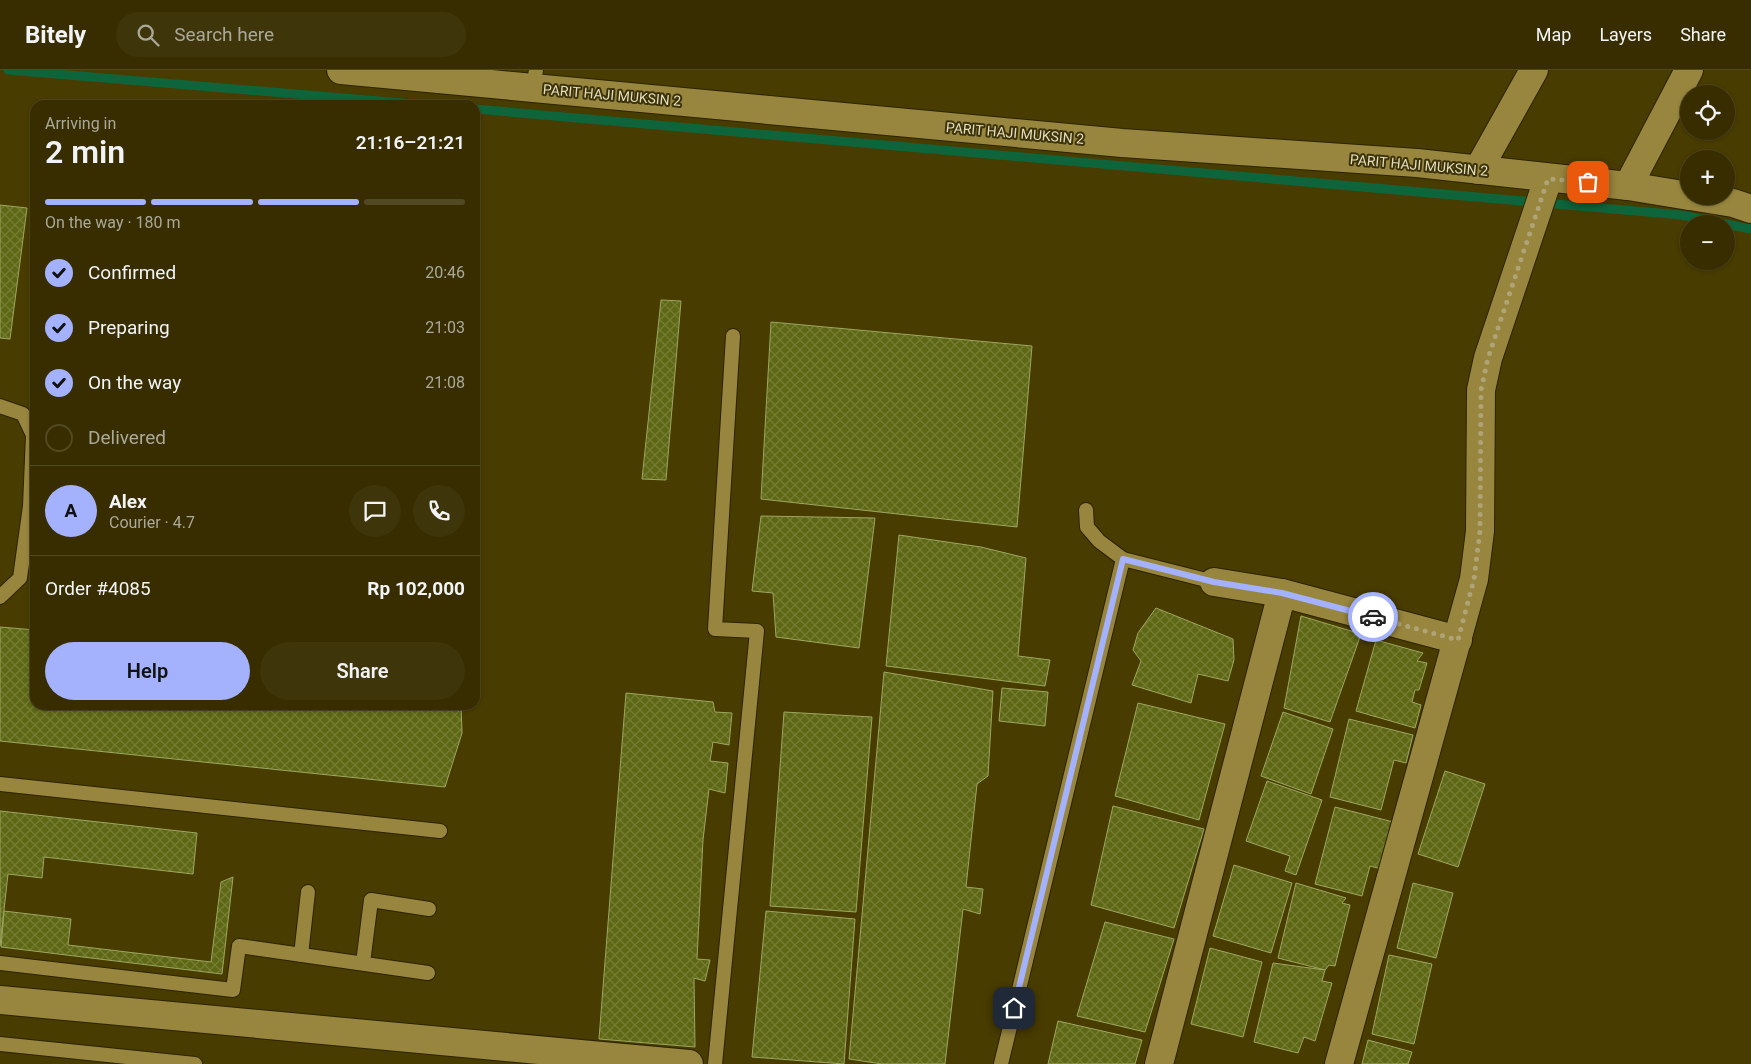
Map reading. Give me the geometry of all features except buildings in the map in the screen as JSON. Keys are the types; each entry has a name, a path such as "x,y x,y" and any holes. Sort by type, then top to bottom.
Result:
{"street":[{"name":"PARIT HAJI MUKSIN 2","path":"351,70 535,79 1122,143 1408,162 1548,179 1628,186 1680,194"},
{"path":"1478,170 1534,70"},
{"path":"1628,186 1689,70"},
{"path":"1339,1064 1474,579 1480,531 1481,390 1488,358 1548,179"},
{"name":"PARIT HAJI MUKSIN 2","path":"1735,204 1751,208"},
{"path":"1214,582 1282,593 1458,640"},
{"path":"1159,1064 1282,593"},
{"path":"0,1000 689,1064"}],"lane":[{"path":"715,1064 757,632 715,629 733,336"},
{"path":"0,406 23,414 30,429"},
{"path":"0,597 20,578 30,506"},
{"path":"1086,510 1087,527 1099,541 1123,559 1214,582"},
{"path":"1001,1064 1123,559"},
{"path":"0,784 440,832"},
{"path":"301,955 308,892"},
{"path":"363,963 371,900 429,909"},
{"path":"0,963 233,990 239,946 428,972"},
{"path":"0,1044 195,1064"}],"waterway":[{"path":"8,70 366,100"},
{"path":"480,109 1681,215"},
{"path":"1735,226 1751,229"}],"way so far":[{"path":"1373,617 1458,640 1474,579 1480,531 1482,485 1481,390 1488,358 1548,179 1588,182"}],"route":[{"path":"1014,1008 1123,559 1214,582 1282,593 1373,617"}]}
